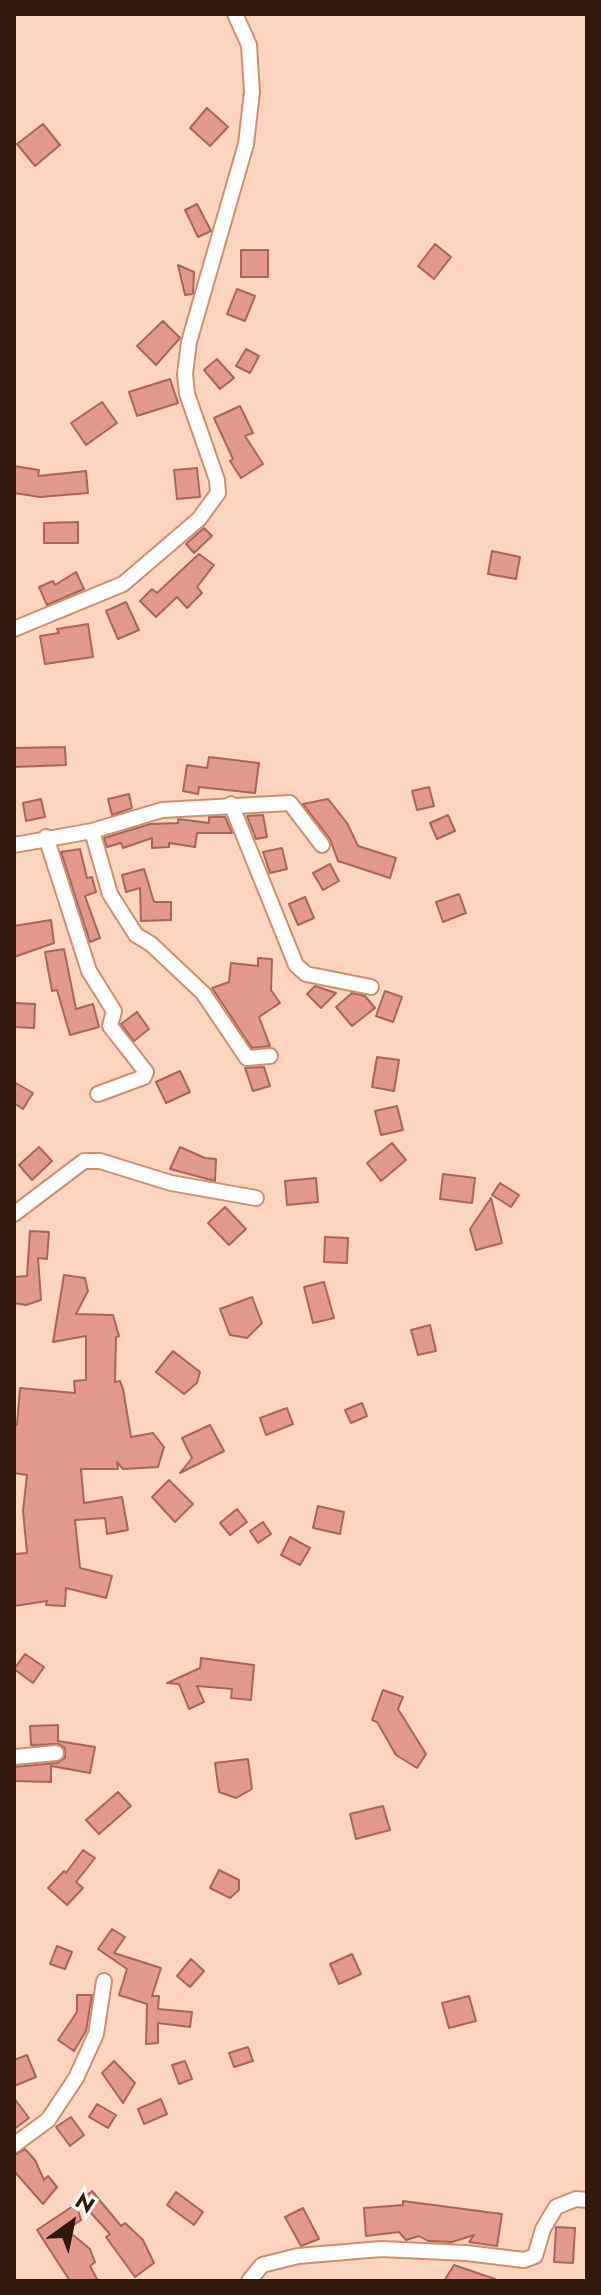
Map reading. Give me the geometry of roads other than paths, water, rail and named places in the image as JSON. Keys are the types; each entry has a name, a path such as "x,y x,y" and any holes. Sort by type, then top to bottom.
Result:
{"street":[{"path":"14,629 123,584 199,519 218,493 217,480 187,394 185,374 189,342 246,144 252,92 249,45 235,14"},
{"path":"14,845 92,831 162,810 290,803 322,845"},
{"path":"231,804 296,965 306,974 371,987"},
{"path":"92,831 110,894 136,935 151,944 203,993 247,1058 270,1056"},
{"path":"46,837 89,971 114,1011 110,1026 146,1072 144,1077 98,1094"},
{"path":"14,1214 84,1161 100,1161 171,1183 256,1198"},
{"path":"14,1757 56,1753"},
{"path":"14,2145 48,2120 76,2078 96,2034 104,1981"},
{"path":"249,2281 262,2265 298,2256 381,2249 466,2253 524,2260 535,2256 543,2229 556,2207 576,2199 587,2200"}]}
